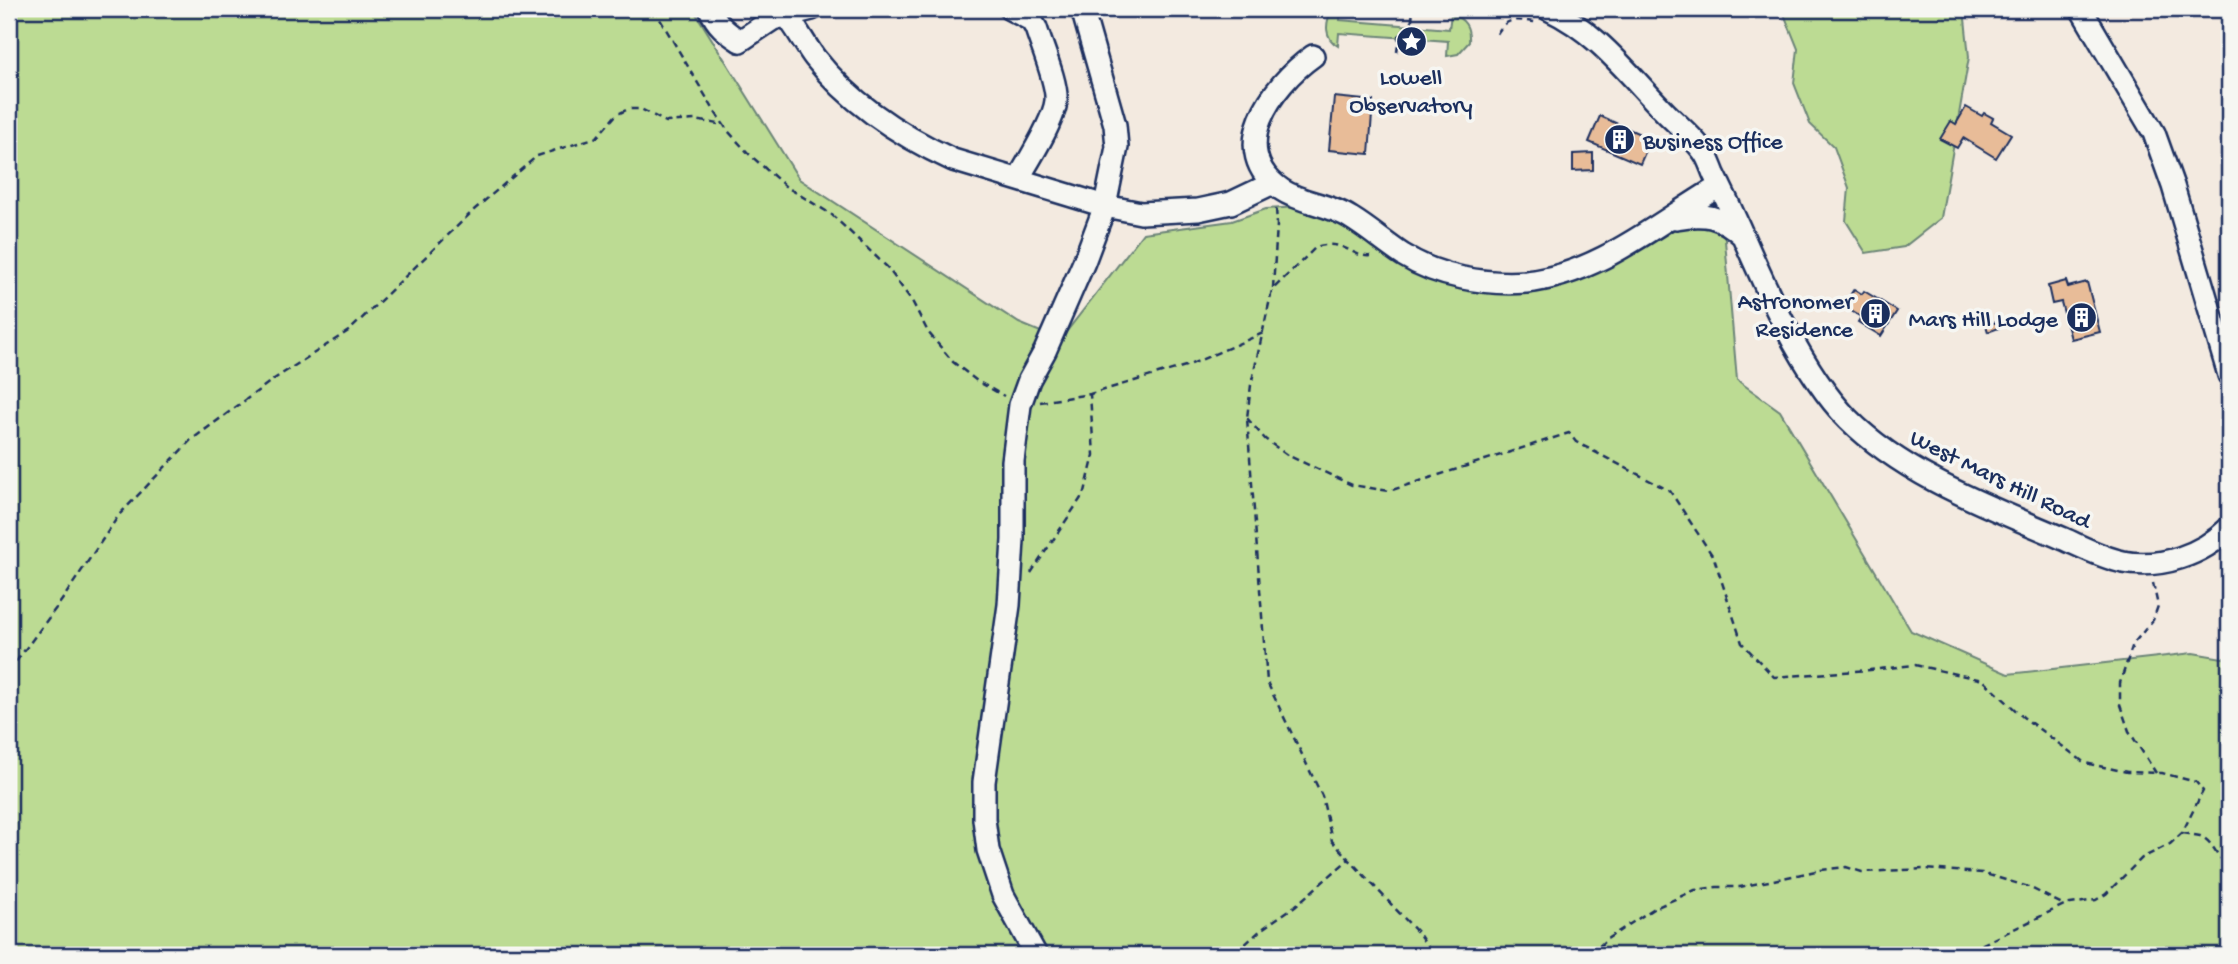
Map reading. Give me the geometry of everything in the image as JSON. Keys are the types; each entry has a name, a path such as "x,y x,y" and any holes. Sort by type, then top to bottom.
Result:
{"street":[{"path":"710,9 723,30 740,41 785,12 812,9"},
{"path":"1010,9 1031,20 1036,28 1056,100 1053,113 1018,179"},
{"path":"1036,955 1003,895 988,850 984,819 984,782 1009,605 1013,540 1013,461 1020,405 1029,380 1072,291 1105,206 1117,135 1082,9"},
{"path":"2081,9 2154,133 2173,186 2229,375"},
{"path":"785,12 814,57 856,102 931,150 953,160 1105,206 1141,213 1198,210 1231,203 1273,183"},
{"name":"West Mars Hill Road","path":"1545,16 1570,19 1592,35 1703,150 1793,340 1813,374 1848,419 1882,447 1918,471 1990,507 2123,562 2173,560 2196,553 2217,541 2229,528"},
{"path":"1313,56 1282,83 1263,112 1256,147 1258,164 1264,174 1284,192 1326,205 1351,217 1406,256 1434,269 1477,281 1527,282 1560,275 1591,263 1720,186"},
{"path":"1667,219 1692,215 1712,216 1733,226 1743,237"}],"path":[{"path":"654,9 723,125 749,154 785,186 831,214 887,267 912,301 928,332 953,362 977,381 1020,405 1090,394 1189,365 1264,334"},
{"path":"1396,52 1399,36 1412,26 1413,11"},
{"path":"1497,34 1502,24 1508,21 1545,16"},
{"path":"9,671 62,600 119,516 191,440 274,379 350,330 475,209 537,156 597,137 617,115 628,109 641,109 666,122 695,120 723,125"},
{"path":"1273,183 1277,225 1272,290 1251,385 1247,418 1267,681 1322,796 1332,841 1419,934 1433,955"},
{"path":"1272,290 1316,247 1338,244 1365,256 1376,255 1386,243"},
{"path":"1031,573 1085,492 1094,455 1090,394"},
{"path":"1247,418 1265,439 1286,456 1352,485 1389,491 1569,433 1576,442 1670,491 1714,558 1742,643 1774,677 1915,665 1983,680 2024,718 2085,763 2127,772 2156,773 2196,782 2203,791 2182,833 2169,844 2142,858 2106,894 2096,900 2064,905 1983,944 1968,955"},
{"path":"2148,563 2158,606 2153,620 2133,644 2120,684 2120,705 2129,731 2156,773"},
{"path":"2182,833 2201,836 2209,841 2221,861 2229,866"},
{"path":"1224,955 1242,947 1349,859"},
{"path":"1590,955 1607,939 1653,909 1695,890 1740,887 1846,867 1862,872 1925,869 1982,873 2028,887 2064,905"}],"green space":[{"path":"9,9 693,9 799,179 1019,323 1060,340 1143,233 1232,221 1266,209 1300,207 1331,214 1491,291 1684,222 1724,229 1737,380 1780,411 1911,631 2008,674 2193,653 2229,659 2229,955 9,955"},
{"path":"1341,9 1340,20 1449,29 1451,14 1466,24 1469,42 1458,54 1447,56 1448,41 1339,33 1338,46 1330,39 1327,25 1332,10"},
{"path":"1782,9 1964,9 1969,57 1941,218 1904,247 1866,253 1846,221 1849,188 1834,147 1810,124 1794,83 1798,49"}],"building":[{"path":"1334,97 1373,101 1369,154 1329,150"},
{"path":"1966,107 1982,116 1984,113 1993,118 1991,122 2011,134 1996,158 1963,138 1957,148 1940,139 1951,121 1956,124"},
{"name":"Business Office","path":"1600,116 1651,139 1640,164 1589,142"},
{"path":"1593,153 1593,170 1573,171 1573,154"},
{"name":"Mars Hill Lodge","path":"2066,281 2068,287 2087,282 2100,332 2071,339 2061,302 2052,304 2048,286"},
{"name":"Astronomer Residence","path":"1854,289 1862,294 1864,291 1897,311 1881,336 1858,322 1861,317 1843,306"},
{"path":"1997,322 1999,328 1988,332 1986,325"}],"place":[{"name":"Lowell Observatory","path":"1411,42"},
{"name":"Business Office","path":"1620,140"},
{"name":"Astronomer Residence","path":"1876,314"},
{"name":"Mars Hill Lodge","path":"2081,318"}]}
